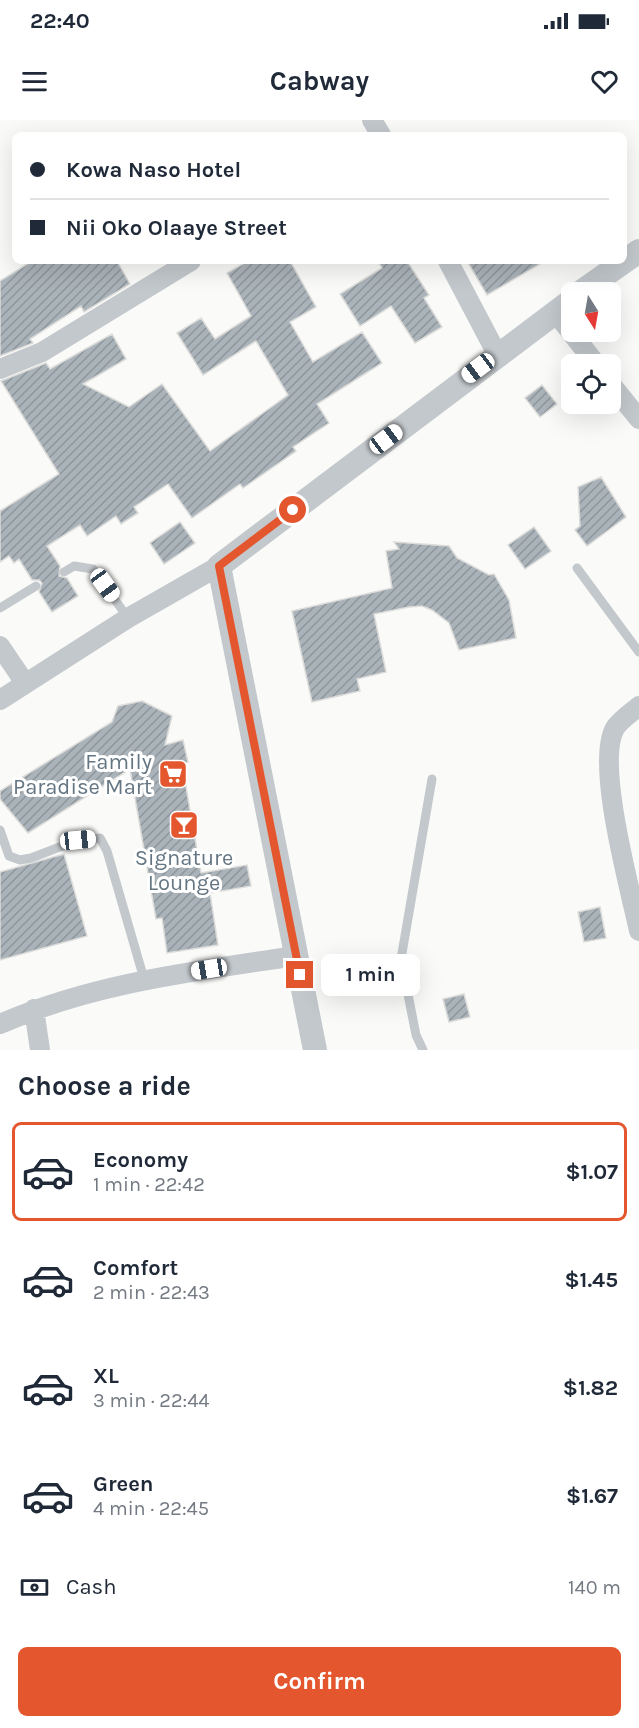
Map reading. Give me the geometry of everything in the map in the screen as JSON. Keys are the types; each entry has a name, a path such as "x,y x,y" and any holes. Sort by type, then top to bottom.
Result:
{"street":[{"path":"0,369 42,352 186,264"},
{"path":"450,264 497,354"},
{"path":"595,282 621,264"},
{"path":"0,700 128,618 219,566 561,307"},
{"path":"621,397 639,419"},
{"path":"219,566 315,1050"},
{"path":"0,646 25,683"},
{"path":"639,706 616,727 608,748 608,778 639,932"},
{"path":"0,1024 34,1009 144,979 296,956"},
{"path":"34,1009 40,1050"}],"lane":[{"path":"64,572 74,566 93,569 128,618"},
{"path":"577,568 639,651"},
{"path":"0,608 36,586"},
{"path":"423,1050 416,1035 401,959 432,780"},
{"path":"0,830 9,856 21,860 78,840 100,838 107,851 144,979"}],"building":[{"path":"27,264 119,264 130,284 84,312 81,306 30,339 33,343 0,356 0,281"},
{"path":"243,264 292,264 316,307 290,322 313,362 362,332 382,363 317,404 329,423 293,447 296,451 243,488 240,484 192,518 168,484 134,507 138,513 121,524 116,516 87,536 80,525 47,546 60,566 59,576 67,578 78,596 52,612 39,592 42,583 39,580 32,580 19,559 14,563 9,556 0,562 0,511 59,474 1,381 46,363 50,369 112,334 126,359 83,384 129,407 162,384 210,451 288,395 256,341 203,375 177,333 201,318 215,339 251,316 227,273"},
{"path":"380,264 409,264 429,295 424,298 442,327 415,343 391,306 360,326 340,294 382,268"},
{"path":"469,264 540,264 487,295"},
{"path":"542,385 557,404 540,417 525,398"},
{"path":"601,477 626,517 587,546 575,530 580,526 578,487"},
{"path":"180,522 195,543 164,564 150,543"},
{"path":"534,527 551,551 525,569 508,545"},
{"path":"394,542 449,546 457,558 489,575 494,574 509,600 516,638 459,650 449,623 432,610 422,606 374,614 386,672 357,679 360,691 312,702 292,611 392,588 386,551 399,549"},
{"path":"142,701 172,716 165,745 183,740 188,762 182,764 201,873 247,865 251,886 210,893 218,945 167,953 162,918 156,919 130,769 28,833 0,799 0,791 112,722 118,706"},
{"path":"64,854 87,936 0,960 0,872"},
{"path":"600,907 606,938 584,942 578,912"},
{"path":"464,994 470,1017 449,1022 443,999"}],"place":[{"name":"Family Paradise Mart","path":"173,774"},
{"name":"Signature Lounge","path":"184,825"}],"route":[{"path":"293,510 219,566 300,975"}]}
